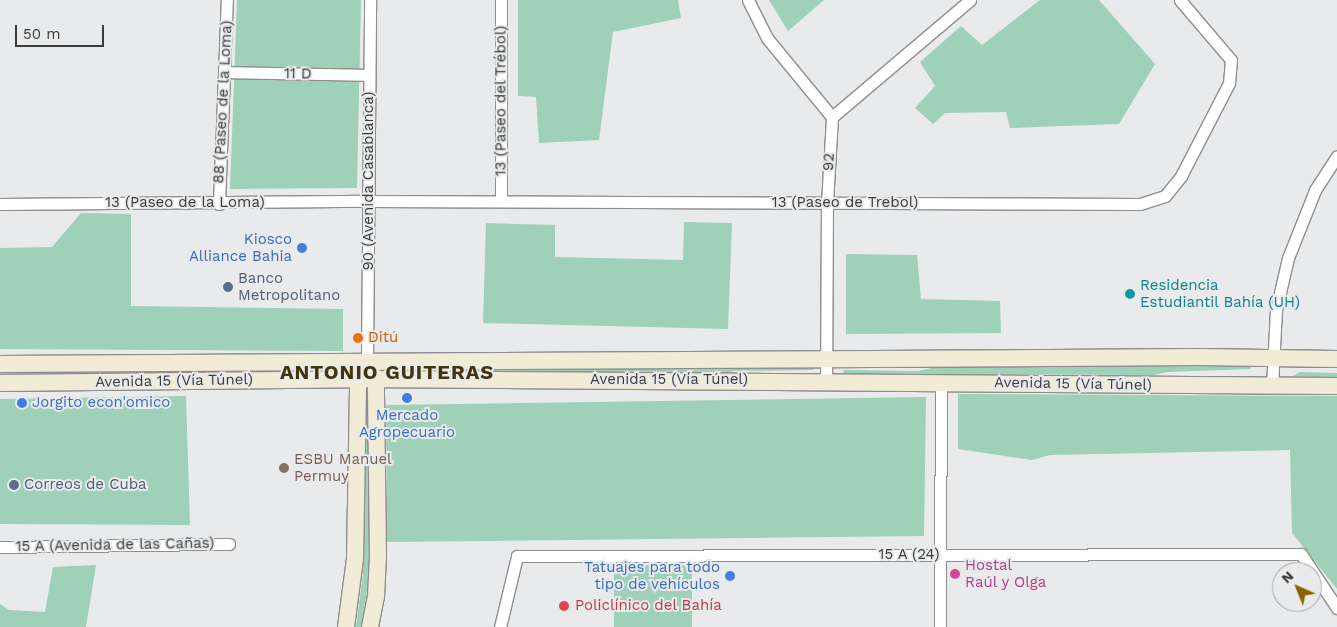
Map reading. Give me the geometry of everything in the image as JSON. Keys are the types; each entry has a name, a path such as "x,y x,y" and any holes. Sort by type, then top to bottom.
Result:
{"main road":[{"name":"Avenida 15 (Vía Túnel)","path":"0,364 1273,357 1337,359"},
{"path":"346,627 355,559 358,379 367,361"},
{"path":"367,361 376,379 378,556 376,597 370,627"},
{"name":"Avenida 15 (Vía Túnel)","path":"0,383 376,379 1337,386"}],"street":[{"name":"88 (Paseo de la Loma)","path":"219,204 227,72 227,0"},
{"name":"90 (Avenida Casablanca)","path":"367,361 370,0"},
{"name":"13 (Paseo del Trébol)","path":"501,0 501,202"},
{"path":"748,0 767,38 832,117 970,0"},
{"name":"13 (Paseo de Trebol)","path":"369,201 1140,204 1165,196 1181,176 1229,83 1230,60 1180,0"},
{"name":"11 D","path":"227,72 369,75"},
{"name":"92","path":"826,381 828,359 827,203 832,117"},
{"path":"1272,386 1276,310 1288,258 1315,190 1337,156"},
{"name":"13 (Paseo de la Loma)","path":"0,204 219,204 369,201"},
{"path":"940,627 941,382"},
{"name":"15 A (Avenida de las Cañas)","path":"0,547 229,544"},
{"name":"15 A (24)","path":"500,627 517,556 1301,554 1337,608"}],"green space":[{"path":"237,0 361,0 357,188 230,189"},
{"path":"518,0 678,0 681,18 613,32 599,140 539,143 536,97 518,96"},
{"path":"769,0 824,0 788,31"},
{"path":"1040,0 1099,0 1155,64 1119,124 1010,128 1006,112 945,113 933,124 915,108 935,86 920,62 961,26 982,45"},
{"path":"81,213 131,214 131,306 343,309 343,351 0,349 0,248 52,247"},
{"path":"684,222 732,223 728,329 483,323 486,223 555,225 555,257 683,260"},
{"path":"846,254 917,255 921,299 1000,301 1001,333 846,334"},
{"path":"1250,365 1251,369 1168,372 1153,375 843,374 844,370 918,371 940,366"},
{"path":"353,366 353,370 260,371 251,374 0,374 0,369"},
{"path":"813,367 814,370 734,371 718,376 380,371"},
{"path":"1300,372 1337,373 1337,378 1293,376"},
{"path":"958,394 1337,396 1337,589 1322,570 1322,562 1315,562 1292,533 1290,450 1050,455 1032,460 958,449"},
{"path":"186,396 190,525 0,524 0,399"},
{"path":"926,397 924,536 387,542 386,405"},
{"path":"363,419 369,419 369,579 361,627 356,627 363,574"},
{"path":"96,565 86,627 0,627 0,604 9,610 45,612 53,567"},
{"path":"614,565 692,565 692,627 614,627"}],"place":[{"name":"Kiosco Alliance Bahia","path":"302,248"},
{"name":"Banco Metropolitano","path":"228,287"},
{"name":"Residencia Estudiantil Bahía (UH)","path":"1130,294"},
{"name":"Ditú","path":"358,338"},
{"name":"Mercado Agropecuario","path":"407,398"},
{"name":"Jorgito econ'omico","path":"22,403"},
{"name":"ESBU Manuel Permuy","path":"284,468"},
{"name":"Correos de Cuba","path":"14,485"},
{"name":"Hostal Raúl y Olga","path":"955,574"},
{"name":"Tatuajes para todo tipo de vehículos","path":"730,576"},
{"name":"Policlínico del Bahía","path":"564,606"}],"district":[{"name":"ANTONIO GUITERAS","path":"387,372"}]}
